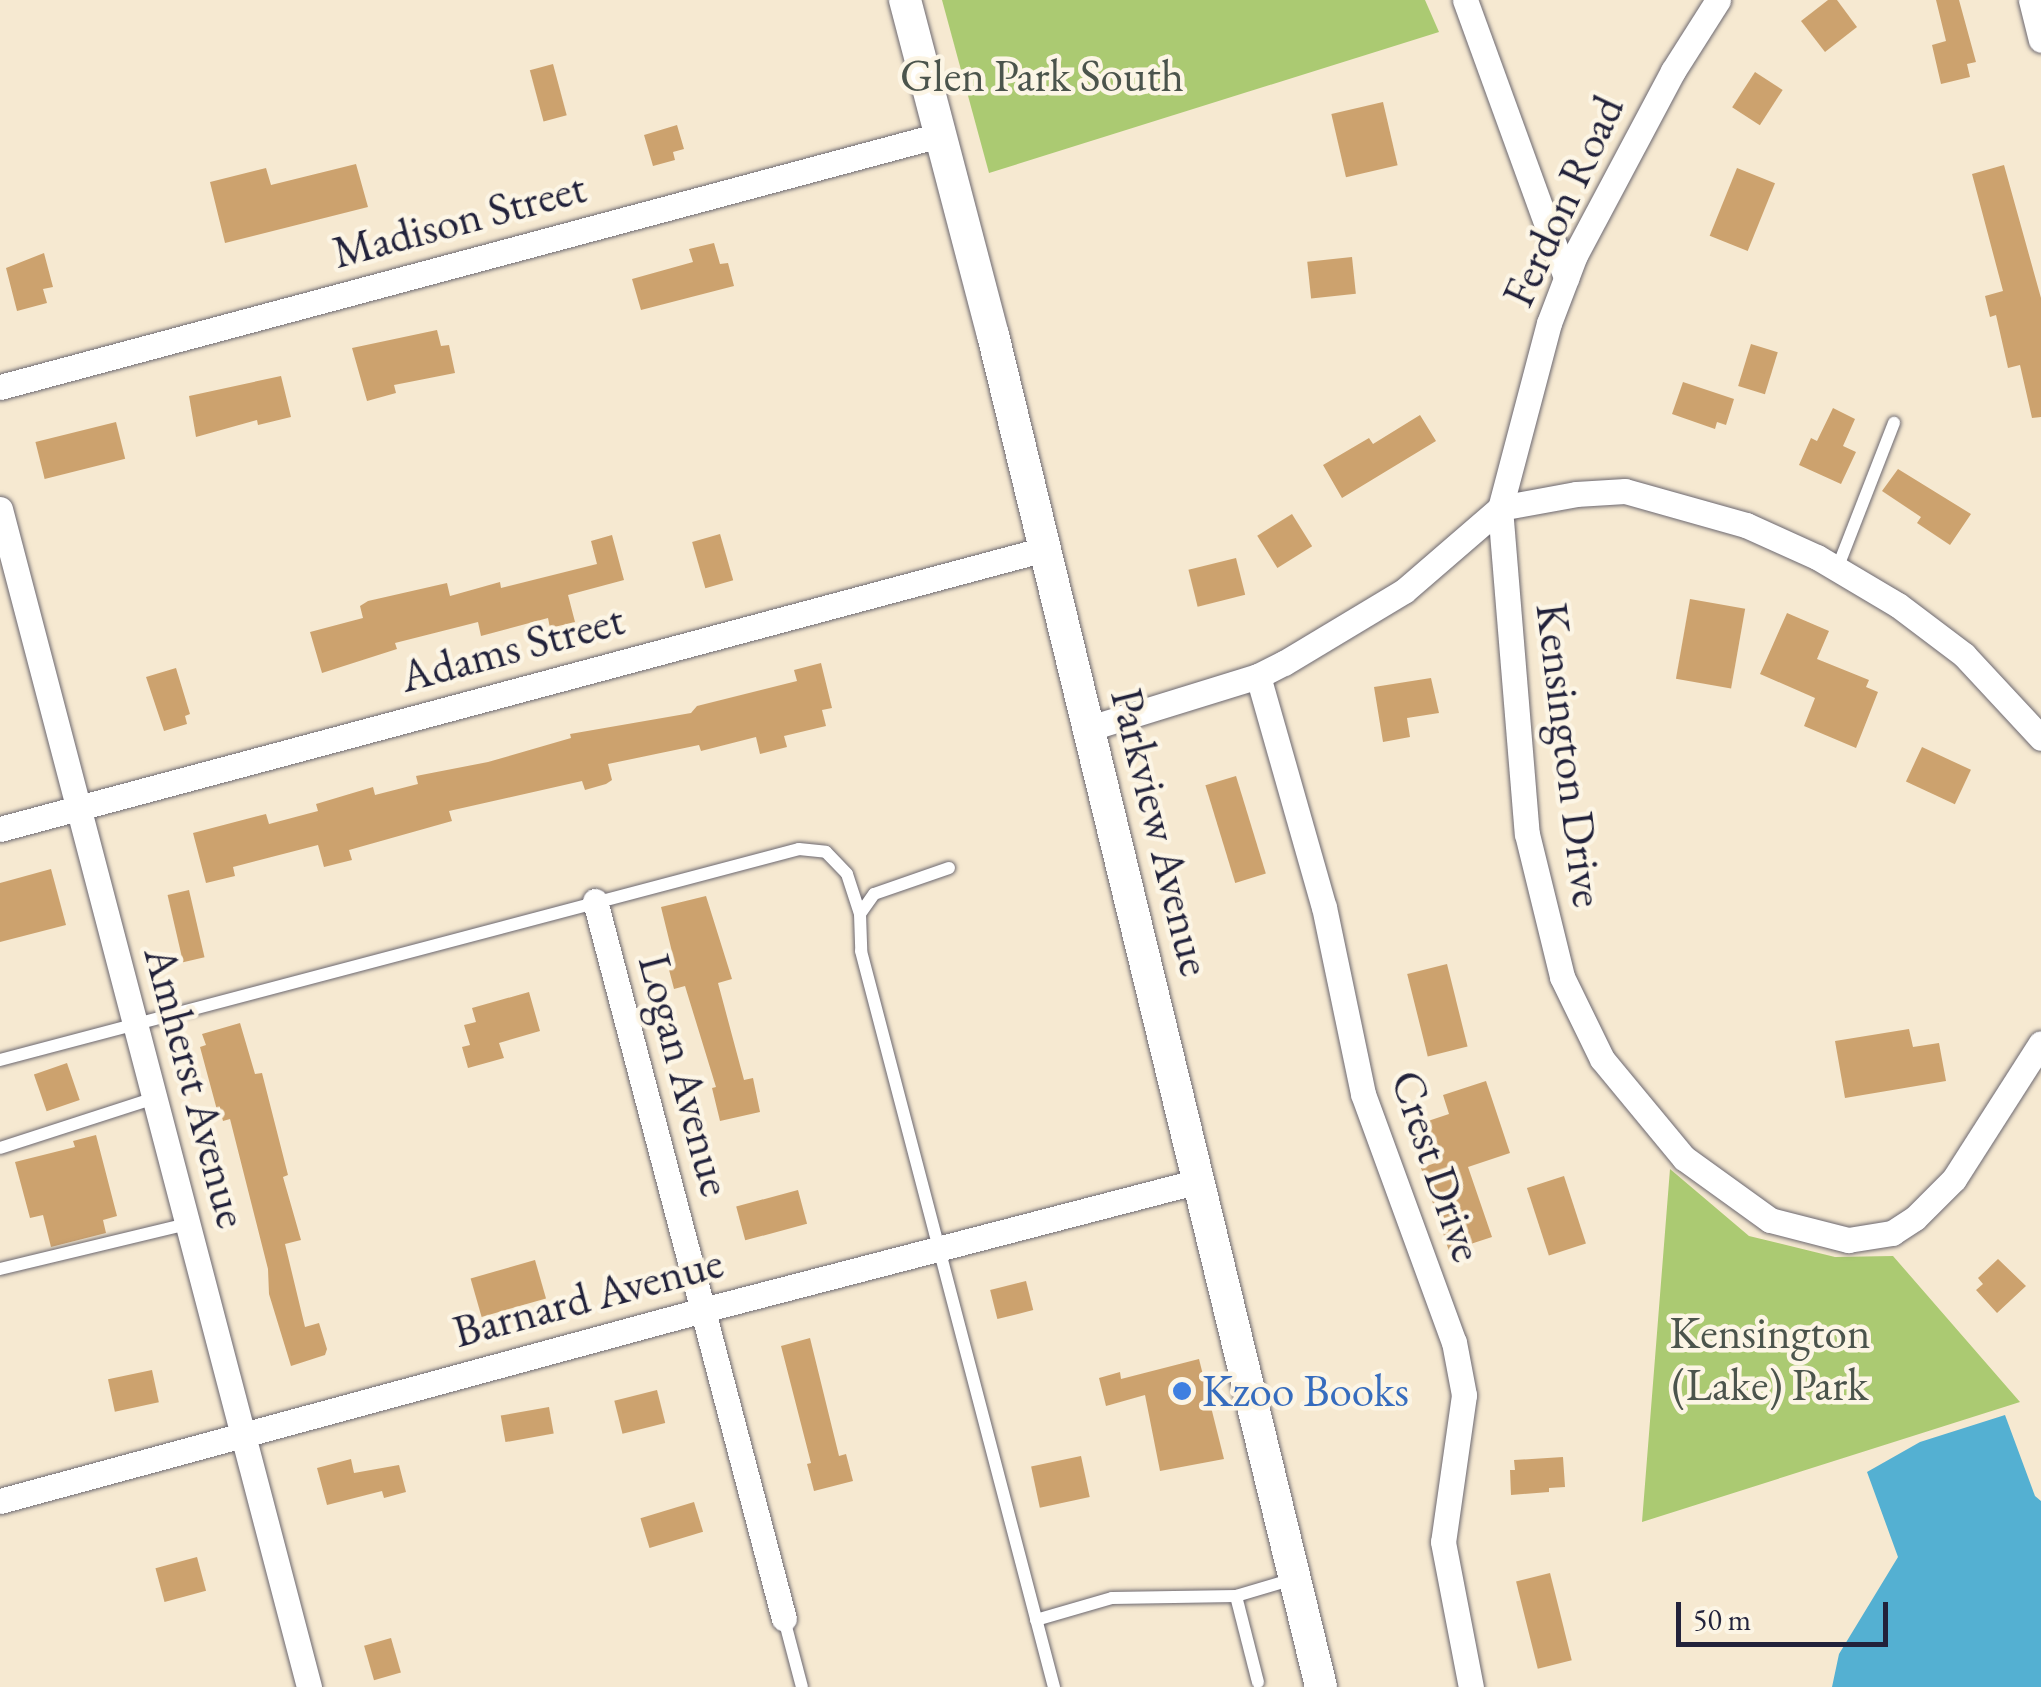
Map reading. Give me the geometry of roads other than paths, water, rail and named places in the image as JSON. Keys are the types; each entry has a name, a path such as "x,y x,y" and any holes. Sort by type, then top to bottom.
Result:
{"street":[{"name":"Parkview Avenue","path":"905,0 1090,728 1321,1687"},
{"path":"1465,0 1566,278"},
{"name":"Ferdon Road","path":"1500,508 1549,323 1566,278 1638,133 1718,0"},
{"path":"2031,0 2041,40"},
{"name":"Madison Street","path":"0,387 940,134"},
{"path":"1090,728 1258,676 1404,592 1500,508 1576,494 1625,491 1746,525 1898,604 1964,655 2041,738"},
{"name":"Kensington Drive","path":"1500,508 1515,730 1527,834 1542,907 1562,977 1602,1059 1684,1158 1770,1220 1848,1240 1892,1233 1915,1218 1954,1178 2041,1044"},
{"name":"Amherst Avenue","path":"0,509 309,1687"},
{"name":"Adams Street","path":"0,829 1045,549"},
{"name":"Crest Drive","path":"1258,676 1324,907 1363,1094 1454,1342 1464,1395 1442,1542 1471,1687"},
{"name":"Logan Avenue","path":"595,901 784,1619"},
{"name":"Barnard Avenue","path":"0,1502 703,1310 1199,1181"}],"lane":[{"path":"1837,569 1894,424"},
{"path":"0,1060 799,849 826,852 847,874 860,914 865,968 1054,1687"},
{"path":"860,914 874,894 949,868"},
{"path":"0,1148 155,1098"},
{"path":"0,1269 188,1224"},
{"path":"1036,1620 1112,1598 1236,1596 1295,1579"},
{"path":"1236,1596 1258,1682"},
{"path":"784,1619 802,1687"}],"water":[{"path":"2005,1415 2035,1496 2041,1501 2041,1687 1832,1687 1839,1654 1898,1557 1867,1472 1920,1442"}],"place":[{"name":"Kzoo Books","path":"1182,1391"}],"park label":[{"name":"Glen Park South","path":"1042,76"},
{"name":"Kensington (Lake) Park","path":"1770,1359"}]}
